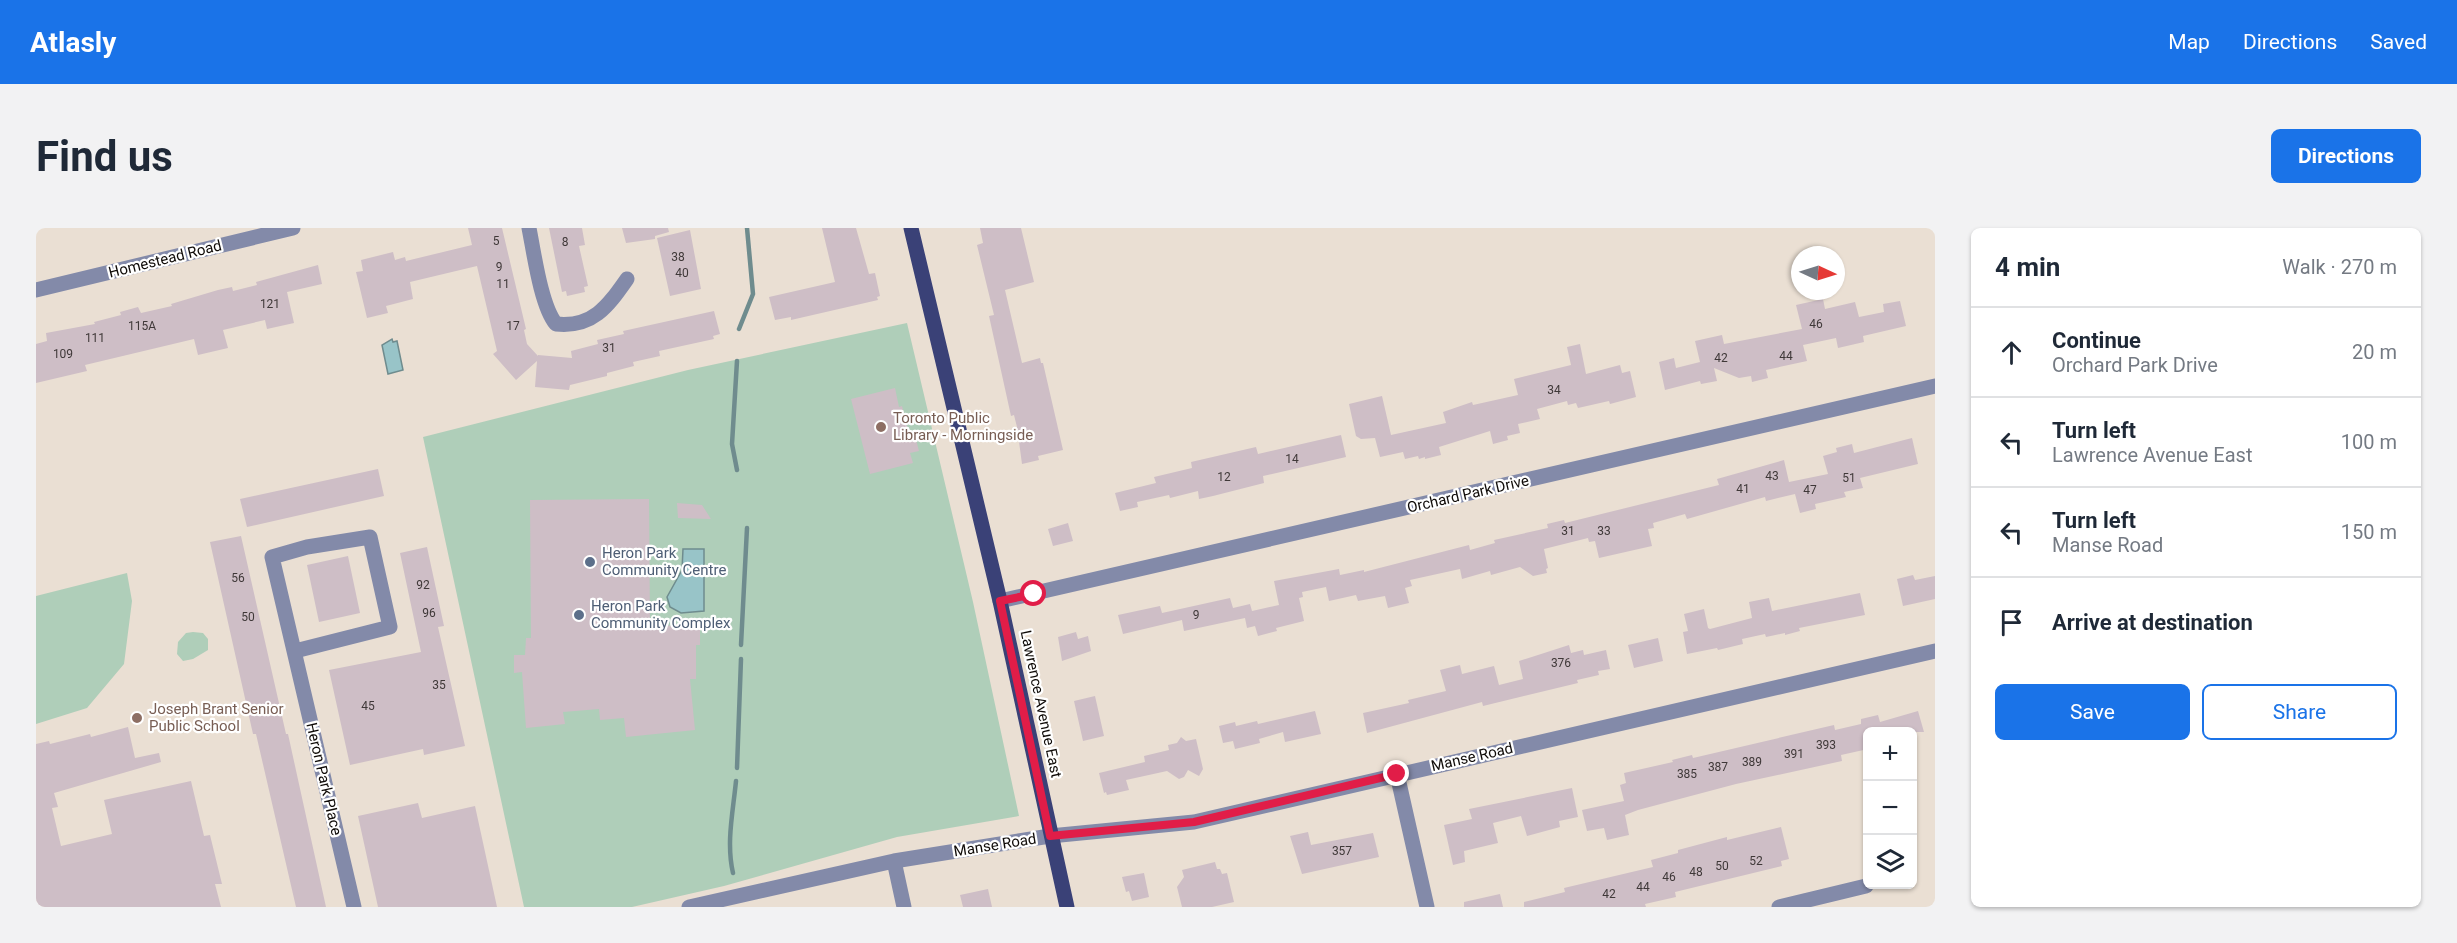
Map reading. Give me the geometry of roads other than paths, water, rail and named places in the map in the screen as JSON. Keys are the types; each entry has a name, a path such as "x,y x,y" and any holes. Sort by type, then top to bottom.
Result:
{"main road":[{"name":"Lawrence Avenue East","path":"911,228 1000,601 1067,907"}],"street":[{"name":"Homestead Road","path":"36,290 293,228"},
{"path":"529,228 545,302 550,317 556,324 567,325 601,313 627,279"},
{"name":"Orchard Park Drive","path":"1000,601 1935,386"},
{"name":"Heron Park Place","path":"296,651 390,627 370,537 307,547 272,557 296,651 354,907"},
{"name":"Manse Road","path":"689,907 710,905 894,861 1050,836 1194,822 1935,651"},
{"path":"1397,774 1427,907"},
{"path":"894,861 904,907"},
{"path":"1779,907 1863,887"}],"water":[{"path":"392,339 393,342 397,341 403,370 388,374 382,345"},
{"path":"683,549 704,549 704,611 681,613 670,607 667,597 682,570"}],"waterway":[{"path":"739,329 753,294 747,228"},
{"path":"737,361 732,444 737,470"},
{"path":"741,645 747,528"},
{"path":"737,768 741,659"},
{"path":"733,873 730,839 736,781"}],"place":[{"name":"Toronto Public Library - Morningside","path":"881,427"},
{"name":"Heron Park Community Centre","path":"590,562"},
{"name":"Heron Park Community Complex","path":"579,615"},
{"name":"Joseph Brant Senior Public School","path":"137,718"}]}
